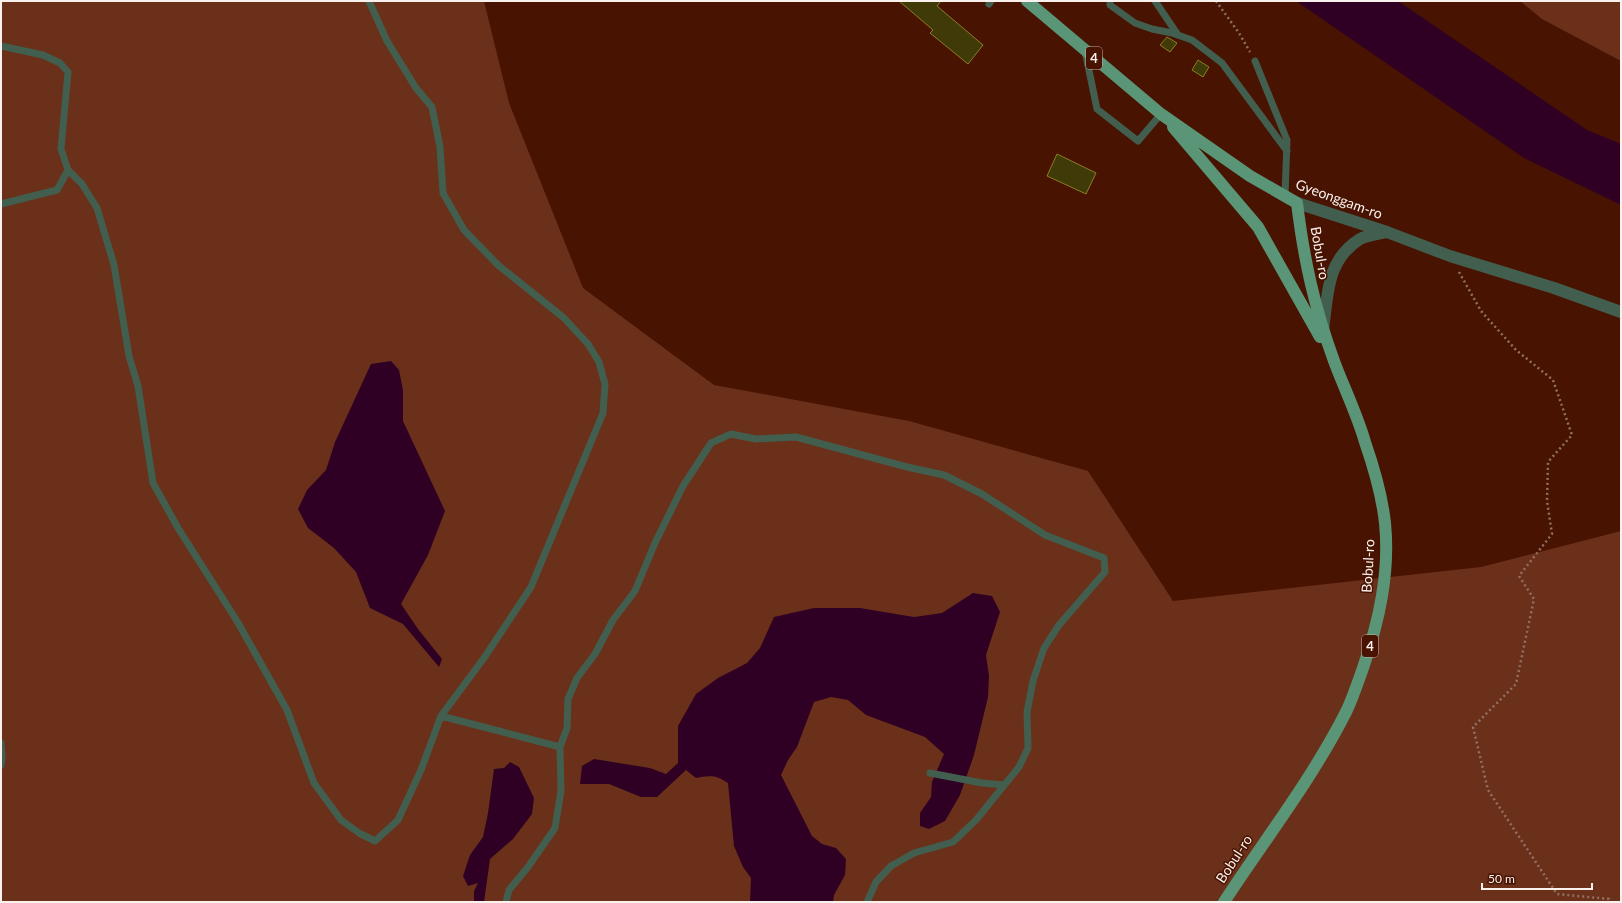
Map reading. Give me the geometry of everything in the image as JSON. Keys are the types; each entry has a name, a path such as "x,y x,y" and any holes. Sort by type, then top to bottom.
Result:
{"main road":[{"name":"Gyeonggam-ro","path":"1027,1 1161,114 1250,176 1297,203"},
{"path":"1161,114 1258,227 1334,361"},
{"name":"Bobul-ro","path":"1224,902 1335,732 1353,695 1376,630 1383,595 1386,558 1385,523 1379,490 1365,440 1334,361 1309,283 1302,246 1297,203"}],"street":[{"name":"Gyeonggam-ro","path":"1297,203 1387,232 1450,256 1554,288 1621,312"},
{"path":"1323,330 1331,274 1338,260 1361,238 1387,232"}],"lane":[{"path":"1,46 43,55 60,63 68,72 61,149 68,170 82,184 97,208 114,265 129,356 138,386 153,483 178,528 244,634 286,710 314,783 341,820 375,842 398,820 421,770 442,716 484,658 531,587 603,414 605,384 598,362 588,344 564,318 498,265 464,230 443,193 440,147 432,107 416,88 387,41 369,1"},
{"path":"1110,1 1110,5 1135,23 1192,40 1222,63 1287,151"},
{"path":"1155,1 1178,35"},
{"path":"1085,50 1097,110 1138,141 1161,114"},
{"path":"1254,61 1287,140 1285,196"},
{"path":"1,204 57,190 68,170"},
{"path":"506,902 509,890 528,867 555,828 561,792 560,747 567,728 568,699 577,678 595,654 613,620 635,591 655,543 683,486 711,443 731,434 756,438 796,437 907,467 944,475 982,494 1045,535 1104,558 1105,572 1059,625 1044,648 1033,681 1027,712 1028,748 1020,767 976,820 953,842 914,853 891,866 876,882 867,902"},
{"path":"442,716 560,747"},
{"path":"1,743 1,764"},
{"path":"930,773 1004,785"}],"path":[{"path":"1216,1 1239,33 1254,61"},
{"path":"1450,256 1481,311 1516,350 1553,380 1572,435 1548,462 1547,501 1552,534 1519,576 1534,599 1516,684 1473,727 1488,790 1557,894 1609,899 1610,902"}],"shaded area":[{"path":"1,1 484,1 509,103 583,288 714,385 909,421 1088,471 1173,601 1481,567 1621,531 1621,902 1,902"},
{"path":"1296,1 1398,1 1587,130 1621,144 1621,205 1524,158"},
{"path":"1520,1 1621,1 1621,61 1542,19"},
{"path":"391,361 399,370 403,390 403,421 445,511 428,555 401,604 418,629 442,659 439,667 403,624 370,608 356,572 334,548 308,528 298,509 307,490 326,470 335,442 371,364"},
{"path":"973,593 992,596 1000,612 986,655 989,676 988,697 974,755 960,795 945,821 929,829 920,826 920,813 931,797 932,782 944,754 925,737 866,715 848,700 831,697 814,702 797,747 788,760 781,775 812,836 822,844 836,848 846,859 845,875 834,895 833,902 750,902 751,878 743,867 734,846 728,783 720,778 705,776 696,778 686,770 657,797 641,797 609,784 580,784 582,766 594,759 650,768 666,774 678,763 678,726 696,694 718,678 747,663 760,648 774,617 814,608 860,608 914,617 942,613"},
{"path":"510,762 519,767 534,798 532,814 513,839 490,859 484,902 474,902 474,891 478,883 468,886 463,876 470,855 483,837 494,769 504,768"}],"building":[{"path":"899,1 941,1 937,6 983,45 968,64 930,33 933,30"},
{"path":"1167,37 1177,43 1170,52 1160,45"},
{"path":"1198,60 1209,67 1203,77 1192,70"},
{"path":"1057,154 1096,173 1086,194 1047,176"}]}
